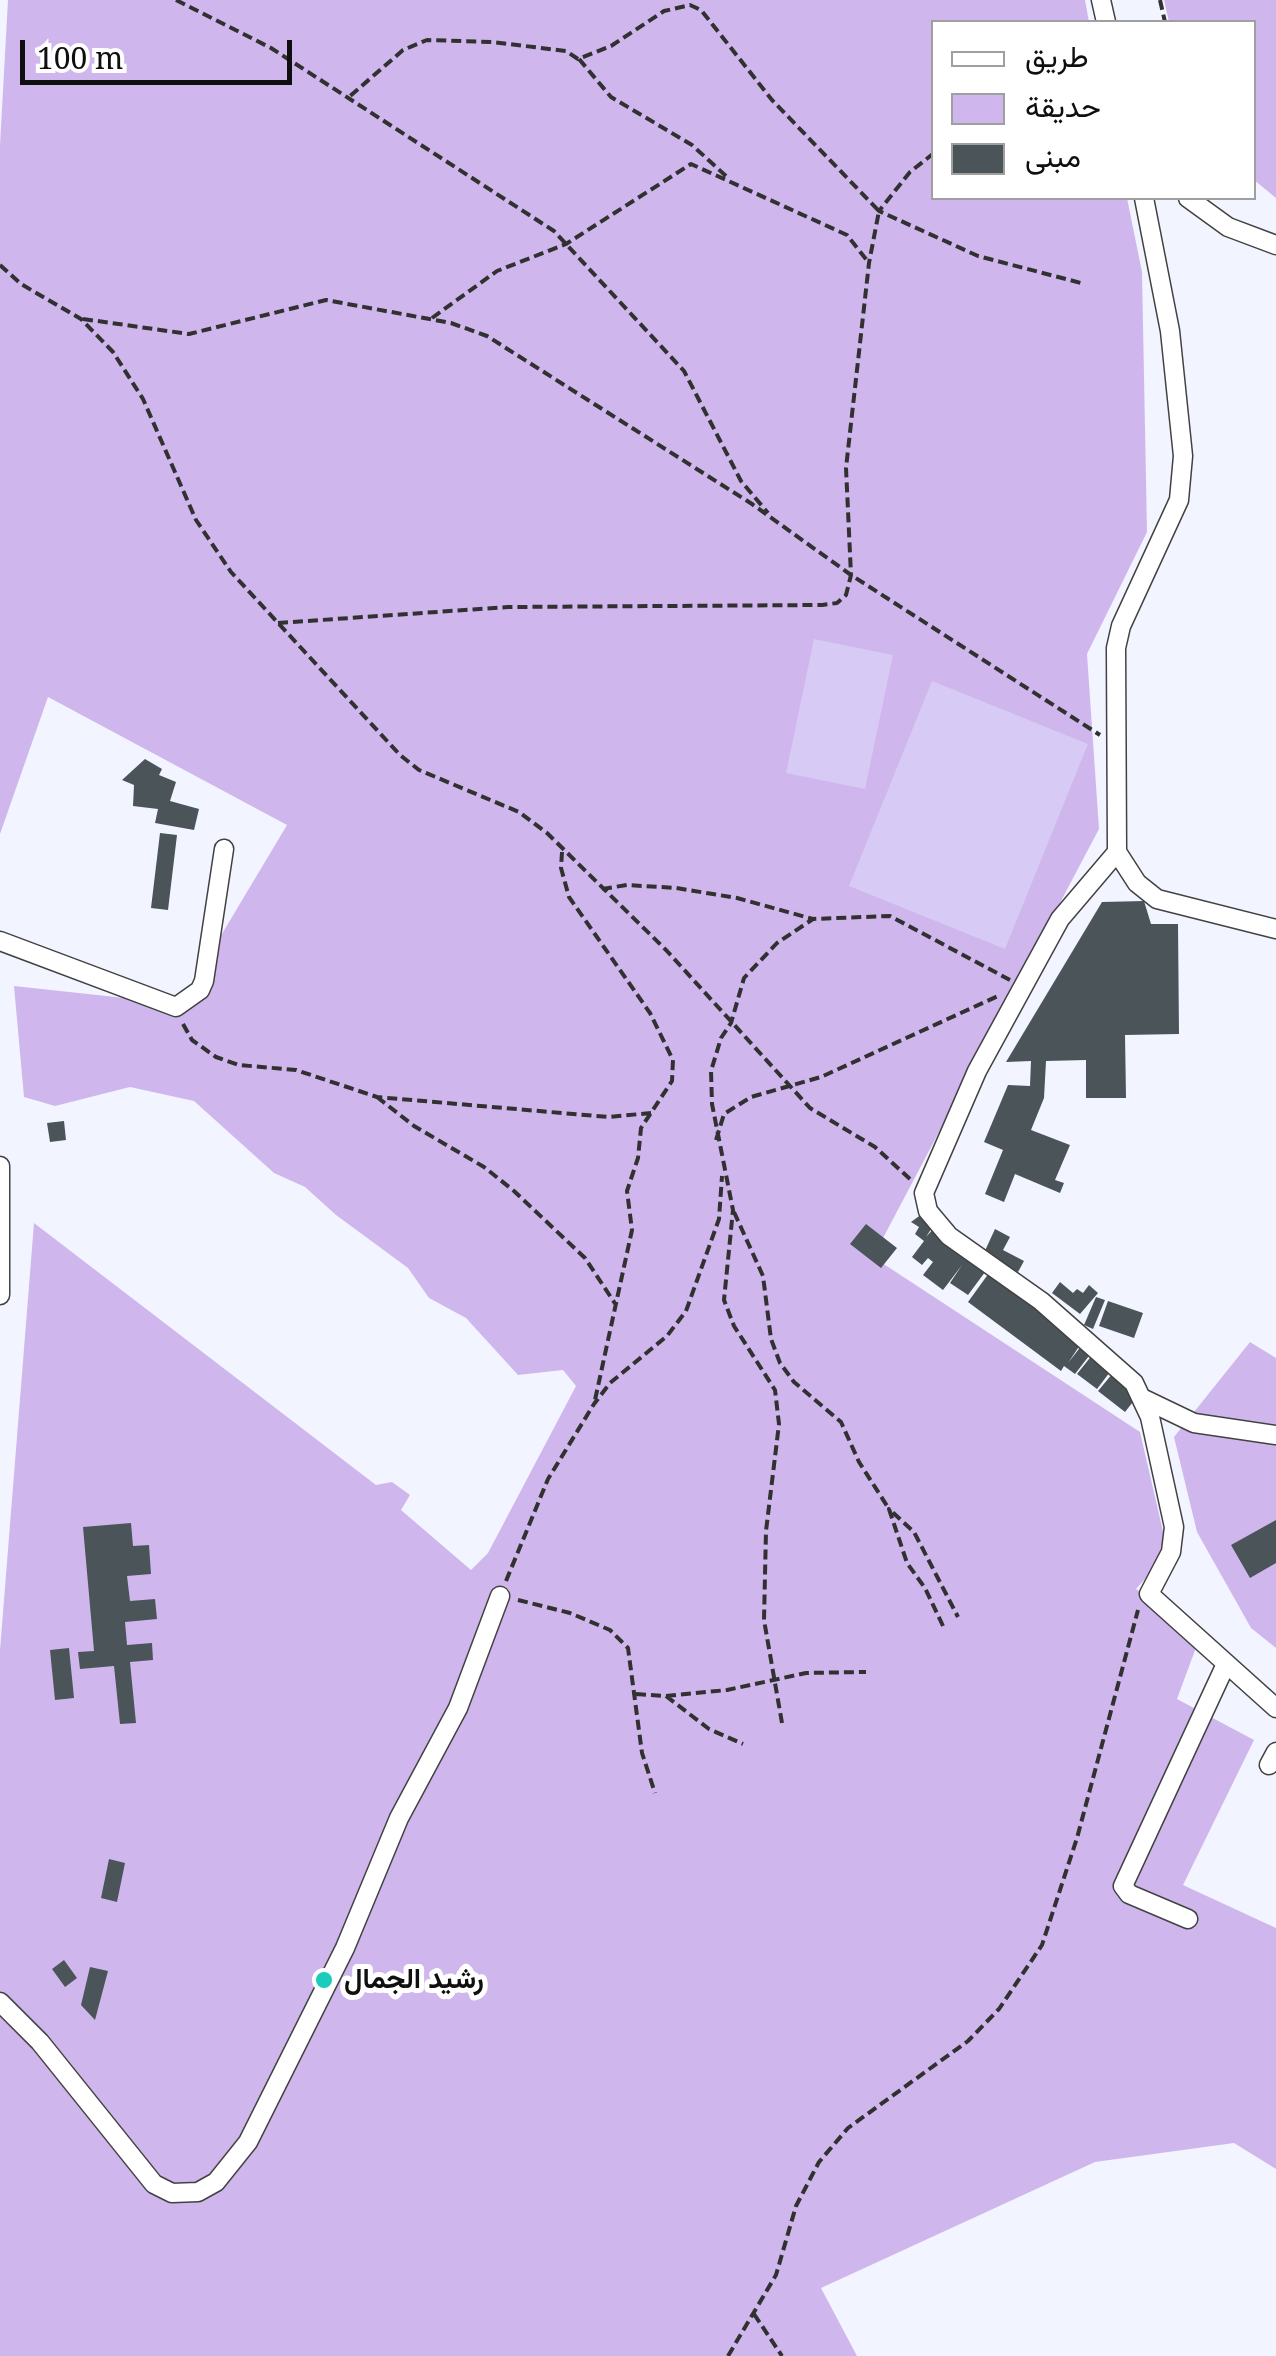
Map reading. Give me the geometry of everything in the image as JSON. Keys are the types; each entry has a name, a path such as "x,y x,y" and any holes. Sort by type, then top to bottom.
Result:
{"street":[{"path":"1144,200 1170,332 1183,456 1179,500 1121,626 1113,673 1117,852 1136,883 1157,900 1276,930"},
{"path":"1191,200 1228,226 1276,245"},
{"path":"0,942 176,1007 200,990 204,981 224,850"},
{"path":"1117,852 1060,919 977,1071 924,1192 928,1211 950,1236 1041,1301 1134,1383 1144,1399 1174,1527 1171,1552 1149,1594 1276,1708"},
{"path":"0,1166 0,1295"},
{"path":"1144,1399 1194,1423 1276,1434"},
{"path":"0,2002 40,2042 154,2184 172,2193 198,2192 216,2182 248,2142 345,1948 399,1818 458,1708 500,1596"},
{"path":"1188,1918 1129,1894 1122,1886 1226,1664"}],"path":[{"path":"176,0 271,48 509,199 566,244 684,371 741,481 774,520"},
{"path":"578,58 611,46 664,11 690,5 701,10 772,100 879,210 978,256 1081,283"},
{"path":"349,97 403,50 427,40 492,42 566,52 578,58 611,98 692,145 730,179"},
{"path":"278,622 508,607 837,603 846,596 851,575 846,468 869,263 879,210 910,172 931,154"},
{"path":"430,319 497,271 566,244 682,167 703,166 847,235 869,263"},
{"path":"0,265 21,284 81,319 131,376 196,520 231,572 419,770 520,812 667,950 810,1108 875,1146 924,1192"},
{"path":"81,319 189,334 326,300 430,319 487,336 1116,746"},
{"path":"562,849 561,868 570,898 650,1013 673,1060 672,1082 642,1128 628,1191 632,1230 594,1404"},
{"path":"602,889 627,885 676,888 737,898 813,919 890,916 994,974 1025,984"},
{"path":"813,919 777,942 744,978 711,1071 716,1140 733,1210 764,1276 771,1339 780,1363 794,1382 842,1422 889,1509 907,1563 925,1588 942,1626"},
{"path":"716,1140 724,1114 750,1098 866,1058 1025,984"},
{"path":"176,1007 192,1040 216,1057 239,1065 296,1070 378,1097 608,1116 651,1113"},
{"path":"378,1097 414,1126 484,1167 514,1190 585,1258 616,1306"},
{"path":"655,1793 642,1753 628,1648 610,1630 570,1613 500,1596 541,1494 594,1404 610,1382 667,1336 686,1311 719,1219 722,1168"},
{"path":"733,1210 724,1300 734,1326 775,1390 779,1424 766,1531 764,1620 782,1723"},
{"path":"889,1509 914,1532 958,1617"},
{"path":"728,2356 776,2275 796,2206 819,2162 848,2128 968,2041 999,2010 1042,1945 1078,1838 1134,1616 1149,1594"},
{"path":"636,1694 666,1696 838,1670 866,1672"},
{"path":"666,1696 709,1729 742,1744"},
{"path":"753,2313 782,2356"}],"green space":[{"path":"8,0 1085,0 1089,20 931,20 931,200 1127,200 1142,272 1147,532 1087,654 1099,829 873,1257 1140,1432 1168,1553 1136,1589 1201,1634 1177,1699 1254,1740 1183,1885 1276,1928 1276,2169 1234,2143 1095,2162 821,2288 857,2356 0,2356 0,1650 34,1223 376,1485 392,1482 410,1495 401,1510 471,1570 488,1553 576,1386 563,1370 518,1375 466,1318 429,1298 408,1268 305,1187 274,1173 194,1101 130,1087 55,1106 24,1097 14,986 180,1004 287,825 48,697 0,834 0,145"},
{"path":"1164,0 1276,0 1276,198 1256,182 1256,20 1169,20"},
{"path":"1250,1342 1276,1358 1276,1648 1251,1628 1197,1532 1174,1437"}],"shaded area":[{"path":"814,639 893,655 865,789 786,773"},
{"path":"932,681 1088,744 1005,949 849,886"}],"building":[{"path":"145,759 162,769 159,775 176,782 170,801 199,809 194,830 155,823 158,809 133,806 134,785 122,780"},
{"path":"160,833 177,835 168,910 151,908"},
{"path":"1144,901 1151,924 1178,924 1179,1034 1125,1035 1126,1098 1086,1098 1086,1060 1046,1061 1044,1098 1031,1130 1070,1145 1055,1180 1064,1183 1060,1193 1015,1174 1004,1202 985,1194 1003,1150 984,1142 1008,1085 1030,1086 1031,1061 1006,1062 1102,902"},
{"path":"64,1121 66,1140 50,1142 47,1123"},
{"path":"922,1214 935,1223 926,1237 934,1228 988,1268 968,1295 950,1283 962,1265 943,1290 923,1275 933,1262 928,1258 922,1265 912,1257 924,1241 915,1234 919,1227 911,1222"},
{"path":"866,1224 897,1248 881,1268 850,1244"},
{"path":"995,1229 1010,1237 1003,1250 1024,1261 1018,1272 983,1255"},
{"path":"989,1273 1082,1342 1068,1363 1082,1345 1092,1352 1075,1374 1064,1366 1061,1371 968,1302"},
{"path":"1060,1282 1073,1293 1077,1289 1083,1293 1089,1285 1098,1293 1080,1314 1052,1293"},
{"path":"1096,1297 1105,1300 1093,1329 1084,1325"},
{"path":"1108,1301 1143,1313 1134,1338 1099,1326"},
{"path":"1093,1354 1113,1368 1097,1389 1077,1374"},
{"path":"1113,1373 1140,1393 1125,1412 1098,1391"},
{"path":"1276,1520 1276,1563 1250,1578 1231,1545"},
{"path":"131,1523 133,1546 149,1545 151,1574 127,1576 130,1601 155,1599 157,1619 125,1622 127,1645 152,1643 153,1660 130,1662 136,1723 120,1724 114,1666 80,1669 78,1652 94,1651 83,1527"},
{"path":"69,1648 74,1698 55,1700 50,1650"},
{"path":"109,1859 125,1863 117,1902 101,1898"},
{"path":"64,1960 77,1978 65,1987 52,1969"},
{"path":"90,1967 108,1971 95,2020 81,2005"}],"place":[{"name":"رشيد الجمال","path":"324,1980"}]}
